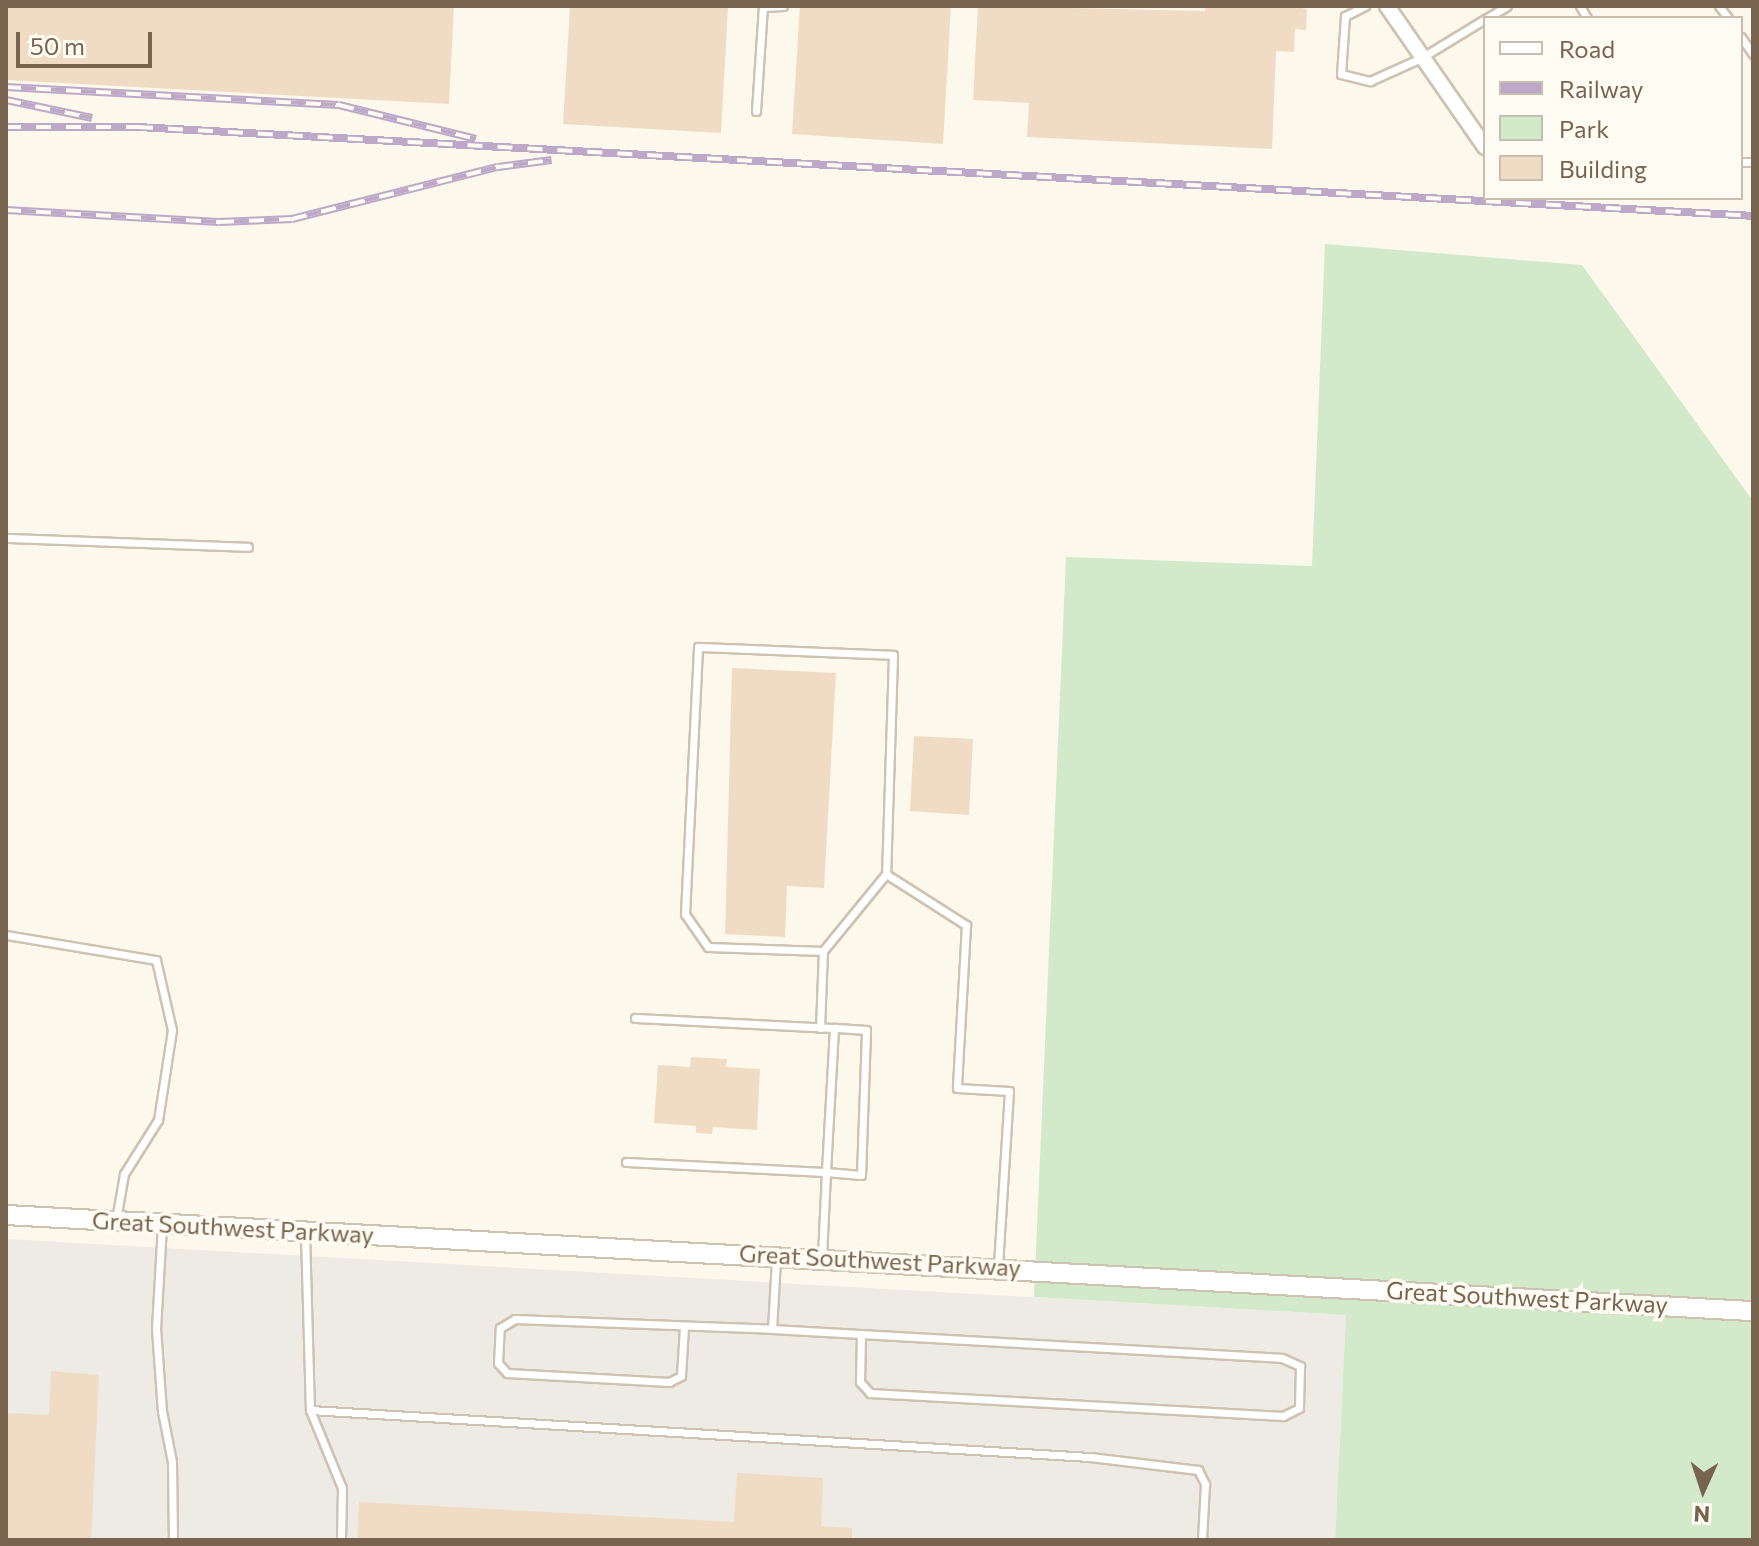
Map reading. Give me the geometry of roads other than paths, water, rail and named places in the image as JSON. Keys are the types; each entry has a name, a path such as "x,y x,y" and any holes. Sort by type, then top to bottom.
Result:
{"street":[{"path":"1387,6 1483,144"},
{"name":"Great Southwest Parkway","path":"6,1215 822,1256 1753,1311"}],"lane":[{"path":"756,111 763,6 783,6"},
{"path":"1365,6 1345,16 1341,74 1370,81 1421,58 1483,21"},
{"path":"6,538 248,547"},
{"path":"820,1028 823,951 886,874 893,655 698,647 685,914 708,947 823,951"},
{"path":"886,874 966,925 957,1088 1009,1091 998,1266"},
{"path":"6,935 156,960 172,1030 158,1120 124,1174 116,1221"},
{"path":"626,1162 861,1175 866,1030 635,1018"},
{"path":"822,1256 834,1028"},
{"path":"162,1223 156,1328 162,1411 172,1462 173,1540"},
{"path":"305,1231 310,1410 342,1488 341,1540"},
{"path":"772,1329 776,1254"},
{"path":"684,1327 681,1376 669,1382 507,1373 498,1363 500,1328 515,1319 772,1329 861,1334 1282,1358 1300,1366 1299,1408 1283,1416 870,1393 860,1382 861,1334"},
{"path":"310,1410 1090,1457 1198,1470 1205,1484 1202,1540"}],"railway":[{"path":"6,87 339,105 476,139"},
{"path":"6,100 92,118"},
{"path":"6,127 138,127 1753,216"},
{"path":"6,210 219,222 292,219 498,167 552,160"}]}
